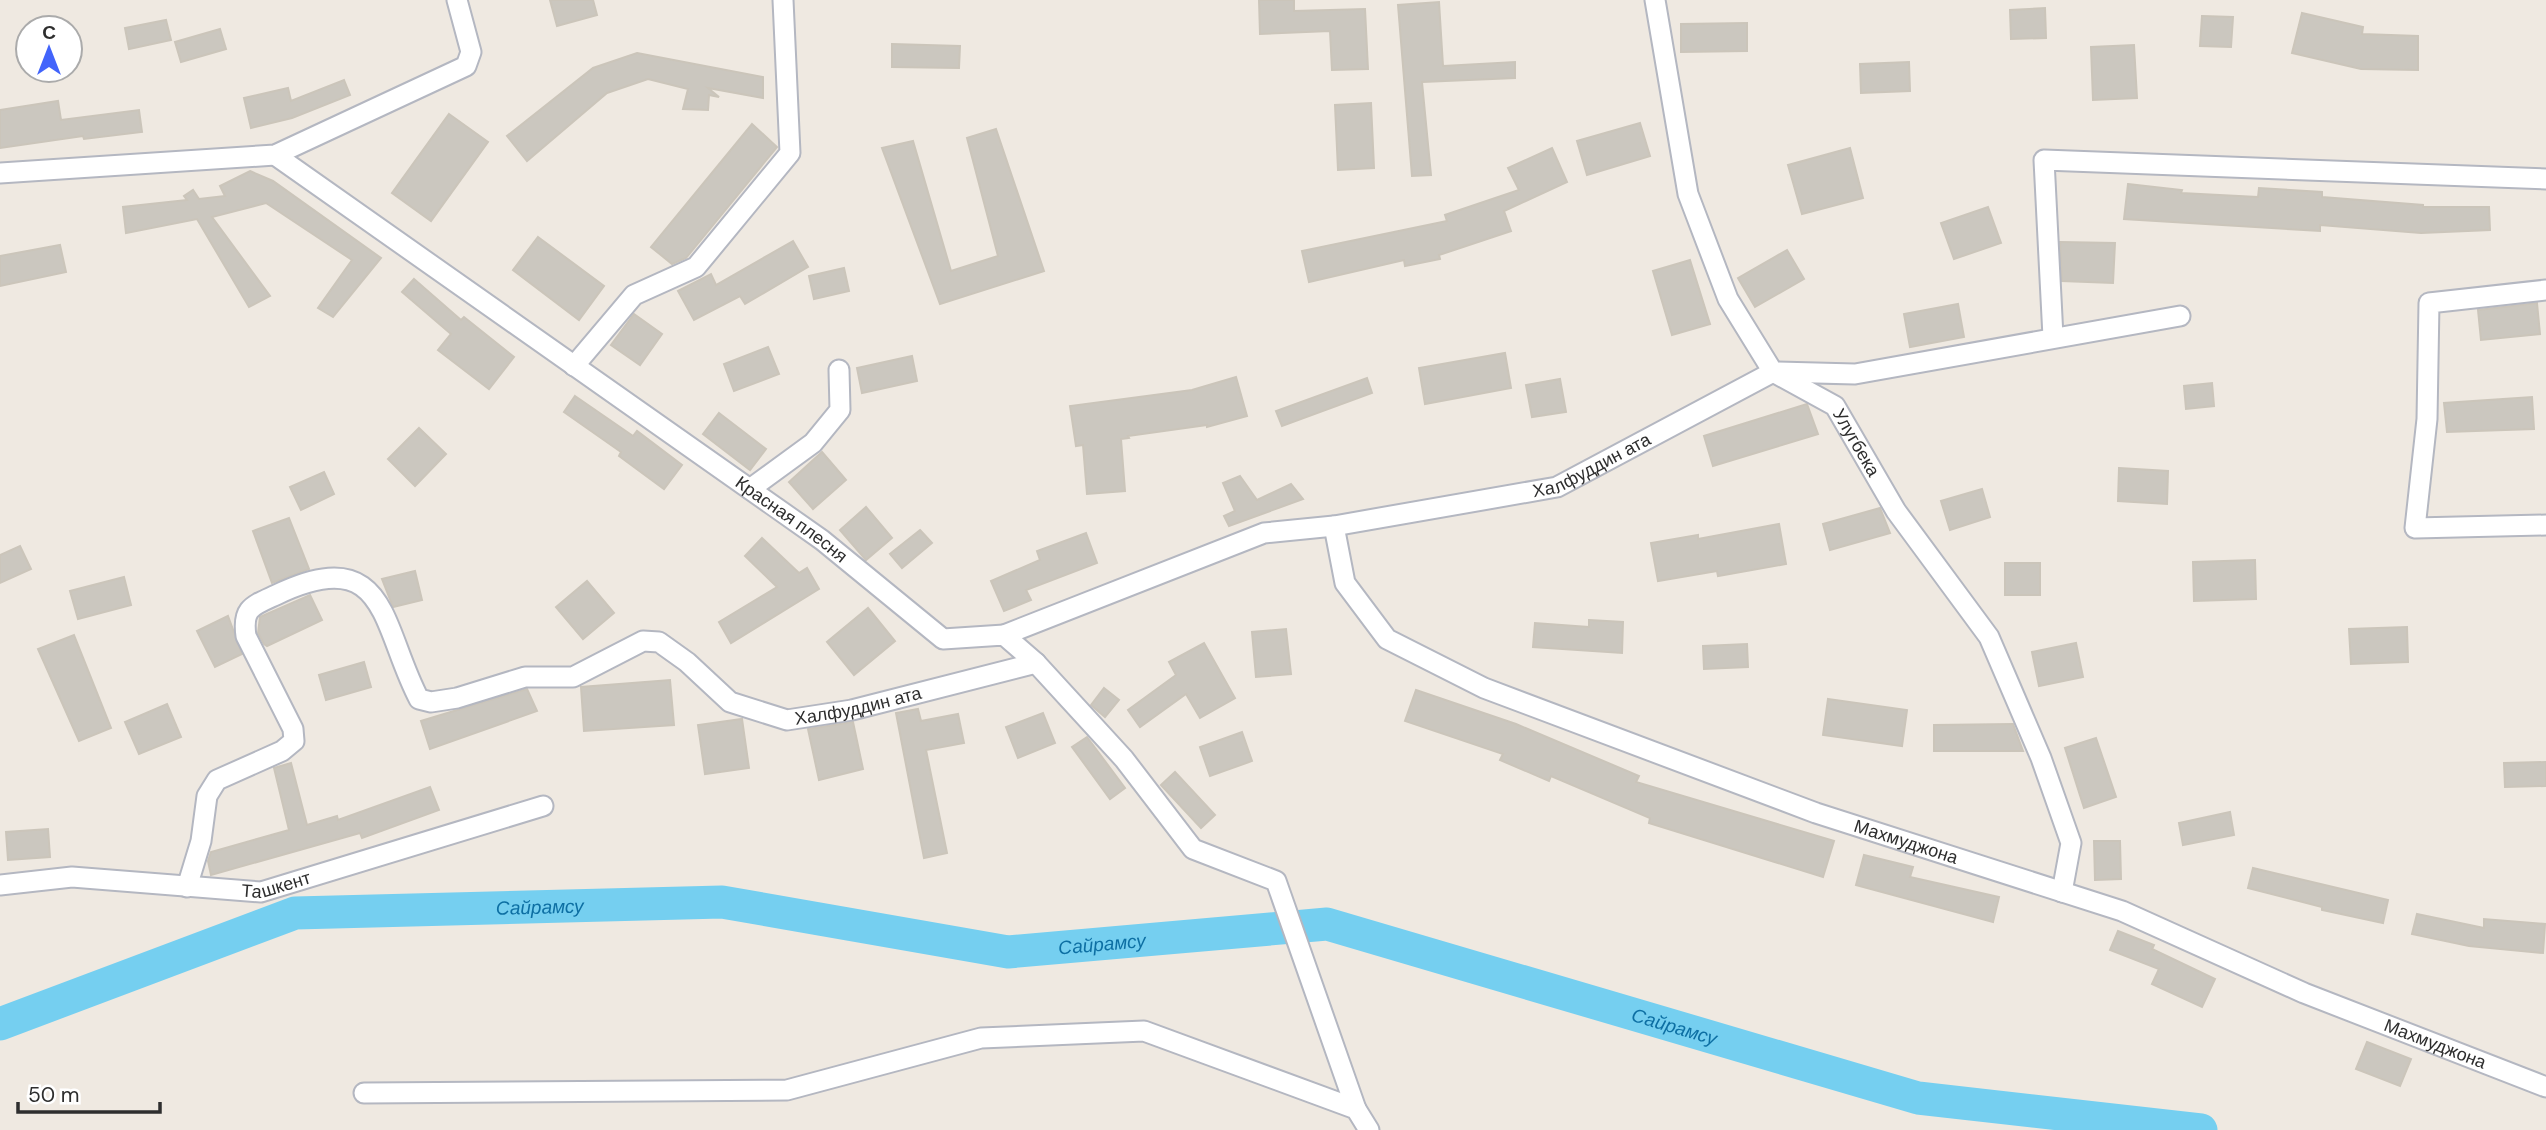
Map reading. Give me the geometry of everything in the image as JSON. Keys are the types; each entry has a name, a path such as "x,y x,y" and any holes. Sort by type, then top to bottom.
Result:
{"street":[{"path":"0,173 275,155 466,66 471,52 457,0"},
{"path":"574,366 634,295 696,267 790,153 783,0"},
{"name":"Улугбека","path":"1655,0 1688,194 1728,299 1773,372 1835,406 1896,511 1989,637 2041,758 2071,843 2062,892"},
{"name":"Красная плесня","path":"275,155 822,540 943,639 1004,635"},
{"path":"2053,337 2045,160 2546,179"},
{"path":"2546,290 2429,303 2427,419 2415,528 2546,524"},
{"name":"Халфуддин ата","path":"1004,635 1264,533 1334,526 1557,487 1773,372 1855,374 2180,316"},
{"path":"750,489 813,443 840,410 839,370"},
{"name":"Махмуджона","path":"1334,526 1345,583 1387,639 1484,688 1816,813 2122,911 2304,993 2546,1087"},
{"name":"Халфуддин ата","path":"187,887 201,841 207,796 217,780 282,751 294,741 293,729 246,636 243,620 251,607 287,590 328,577 344,578 359,584 386,612 419,699 431,702 457,698 525,677 573,677 643,641 659,642 687,662 730,702 787,720 852,710 1036,663"},
{"path":"1004,635 1036,663 1124,759 1193,849 1276,881 1356,1109 1369,1130"},
{"name":"Ташкент","path":"0,885 72,877 261,892 543,806"},
{"path":"364,1093 787,1090 981,1038 1144,1031 1356,1109"}],"building":[{"path":"550,0 593,0 597,15 557,26"},
{"path":"1259,0 1294,0 1294,11 1365,9 1368,69 1332,70 1330,31 1260,34"},
{"path":"1439,2 1443,66 1515,62 1515,78 1422,82 1431,175 1412,176 1398,5"},
{"path":"2045,8 2046,38 2011,39 2010,10"},
{"path":"2302,13 2363,27 2362,34 2418,36 2418,70 2361,69 2292,53"},
{"path":"2202,16 2233,17 2231,47 2200,46"},
{"path":"166,20 171,40 129,49 125,28"},
{"path":"1747,23 1747,51 1681,52 1681,24"},
{"path":"220,29 226,49 181,62 175,42"},
{"path":"892,44 960,46 959,68 892,67"},
{"path":"2134,45 2137,98 2093,100 2091,47"},
{"path":"637,53 763,77 763,98 708,88 719,97 709,95 708,110 683,109 688,89 648,79 607,93 527,161 507,136 593,68"},
{"path":"1909,62 1910,91 1861,93 1860,64"},
{"path":"344,80 350,95 292,118 251,128 244,98 288,88 291,101"},
{"path":"58,101 61,120 139,110 142,132 84,139 83,136 0,148 0,110"},
{"path":"1371,103 1374,168 1338,170 1335,105"},
{"path":"449,114 488,142 431,221 392,193"},
{"path":"1640,123 1650,156 1587,175 1577,141"},
{"path":"752,124 777,147 686,258 672,264 651,247"},
{"path":"996,129 1044,271 940,304 882,148 913,141 951,271 998,256 967,138"},
{"path":"1552,148 1567,182 1504,211 1511,231 1439,255 1440,259 1405,266 1404,260 1309,282 1302,251 1447,221 1445,215 1519,190 1508,168"},
{"path":"1850,148 1863,198 1802,214 1788,165"},
{"path":"250,171 273,181 381,258 333,317 318,308 352,260 266,203 212,217 270,296 249,307 197,219 126,233 123,207 187,200 184,196 193,190 199,199 225,196 220,186"},
{"path":"2128,184 2182,190 2181,193 2258,197 2259,188 2322,192 2322,197 2423,207 2489,207 2490,230 2421,233 2320,225 2320,231 2124,219"},
{"path":"1988,207 2001,243 1954,259 1941,223"},
{"path":"538,237 604,286 579,320 513,270"},
{"path":"793,241 808,267 745,304 740,296 694,320 678,291 711,274 716,285"},
{"path":"2060,242 2115,243 2113,283 2062,281"},
{"path":"60,245 66,272 0,286 0,256"},
{"path":"1787,250 1804,279 1755,307 1738,278"},
{"path":"1690,260 1710,324 1672,335 1653,271"},
{"path":"844,268 849,291 814,299 809,276"},
{"path":"414,279 461,320 464,317 514,357 489,389 438,350 451,334 402,292"},
{"path":"2537,303 2540,334 2481,340 2478,310"},
{"path":"1958,304 1964,337 1910,347 1904,314"},
{"path":"634,314 662,334 640,365 611,345"},
{"path":"768,347 779,374 734,391 724,364"},
{"path":"1505,353 1511,388 1425,404 1419,368"},
{"path":"912,356 917,381 862,393 857,368"},
{"path":"1236,377 1247,416 1207,427 1121,439 1125,491 1087,494 1083,445 1076,446 1070,406 1192,390"},
{"path":"1367,378 1372,393 1282,426 1276,411"},
{"path":"1560,379 1566,412 1532,417 1526,385"},
{"path":"2212,383 2214,406 2186,409 2184,386"},
{"path":"575,396 633,436 637,431 682,465 664,489 619,456 621,452 564,412"},
{"path":"2532,397 2534,429 2447,432 2444,403"},
{"path":"1807,404 1818,434 1713,466 1704,436"},
{"path":"719,413 766,449 750,470 703,434"},
{"path":"419,428 446,454 415,486 388,459"},
{"path":"822,452 846,480 813,509 789,482"},
{"path":"2119,468 2168,471 2167,504 2118,501"},
{"path":"324,472 334,494 301,510 290,487"},
{"path":"1240,476 1257,500 1291,484 1303,499 1229,526 1224,516 1235,511 1223,483"},
{"path":"1982,489 1990,517 1950,530 1941,501"},
{"path":"866,507 892,538 866,560 840,530"},
{"path":"1880,508 1890,533 1830,550 1823,524"},
{"path":"289,518 309,569 272,583 253,531"},
{"path":"1779,524 1786,564 1718,576 1717,571 1658,581 1651,543 1698,535 1698,539"},
{"path":"920,530 932,543 902,568 890,554"},
{"path":"1086,533 1097,563 1026,590 1031,600 1004,611 991,581 1040,560 1037,551"},
{"path":"762,538 799,573 807,568 819,589 731,643 719,622 777,587 745,556"},
{"path":"20,546 31,569 0,583 0,555"},
{"path":"2255,560 2256,599 2194,601 2193,562"},
{"path":"2005,563 2040,563 2040,595 2005,595"},
{"path":"415,571 422,600 393,607 382,579"},
{"path":"124,577 131,605 78,619 70,591"},
{"path":"587,581 614,613 583,639 556,607"},
{"path":"310,595 322,620 267,646 264,644 258,633 260,617"},
{"path":"868,608 895,641 854,675 827,642"},
{"path":"228,616 242,654 215,667 197,631"},
{"path":"1589,620 1623,622 1622,653 1533,647 1535,623 1589,627"},
{"path":"2407,627 2408,662 2351,664 2349,629"},
{"path":"1286,629 1291,674 1256,677 1252,632"},
{"path":"74,635 111,728 79,741 38,649"},
{"path":"1204,643 1235,698 1200,718 1186,694 1140,727 1128,710 1176,675 1169,662"},
{"path":"2076,643 2083,677 2039,686 2032,652"},
{"path":"1747,644 1748,667 1704,669 1703,646"},
{"path":"364,662 371,687 326,700 319,675"},
{"path":"670,680 674,725 584,731 581,687"},
{"path":"1104,688 1119,700 1105,717 1091,705"},
{"path":"527,689 537,711 430,749 421,721"},
{"path":"1416,690 1516,724 1639,776 1636,782 1834,841 1823,877 1649,823 1650,818 1551,776 1549,781 1500,760 1503,754 1405,721"},
{"path":"1828,699 1907,710 1902,746 1823,735"},
{"path":"167,704 181,737 139,754 125,722"},
{"path":"918,709 921,721 958,714 964,743 926,750 947,853 924,858 896,713"},
{"path":"1043,713 1055,743 1018,758 1006,727"},
{"path":"742,719 749,768 705,774 698,725"},
{"path":"853,722 863,769 819,780 808,729"},
{"path":"2013,724 2023,751 1934,751 1934,725"},
{"path":"1242,732 1252,761 1210,776 1200,747"},
{"path":"1087,737 1125,788 1110,799 1072,747"},
{"path":"2096,738 2116,797 2084,808 2065,748"},
{"path":"2546,762 2546,786 2505,787 2504,763"},
{"path":"291,763 307,825 337,816 338,820 430,787 439,810 362,838 360,833 211,875 208,861 211,852 289,830 274,768"},
{"path":"1175,772 1215,815 1201,828 1161,785"},
{"path":"2230,812 2234,835 2183,845 2179,823"},
{"path":"48,829 50,857 8,860 6,832"},
{"path":"2094,841 2120,841 2121,879 2095,880"},
{"path":"1864,855 1913,867 1910,877 1999,897 1993,922 1856,885"},
{"path":"2253,868 2388,900 2383,923 2322,910 2322,907 2248,888"},
{"path":"2417,914 2484,928 2484,919 2545,924 2543,953 2469,946 2412,934"},
{"path":"2118,931 2154,945 2152,949 2215,979 2202,1007 2152,984 2159,969 2110,950"},
{"path":"2367,1042 2411,1059 2400,1086 2356,1069"}],"waterway":[{"name":"Сайрамсу","path":"0,1024 295,913 722,902 1008,952 1327,924 1918,1098 2201,1130"}]}
